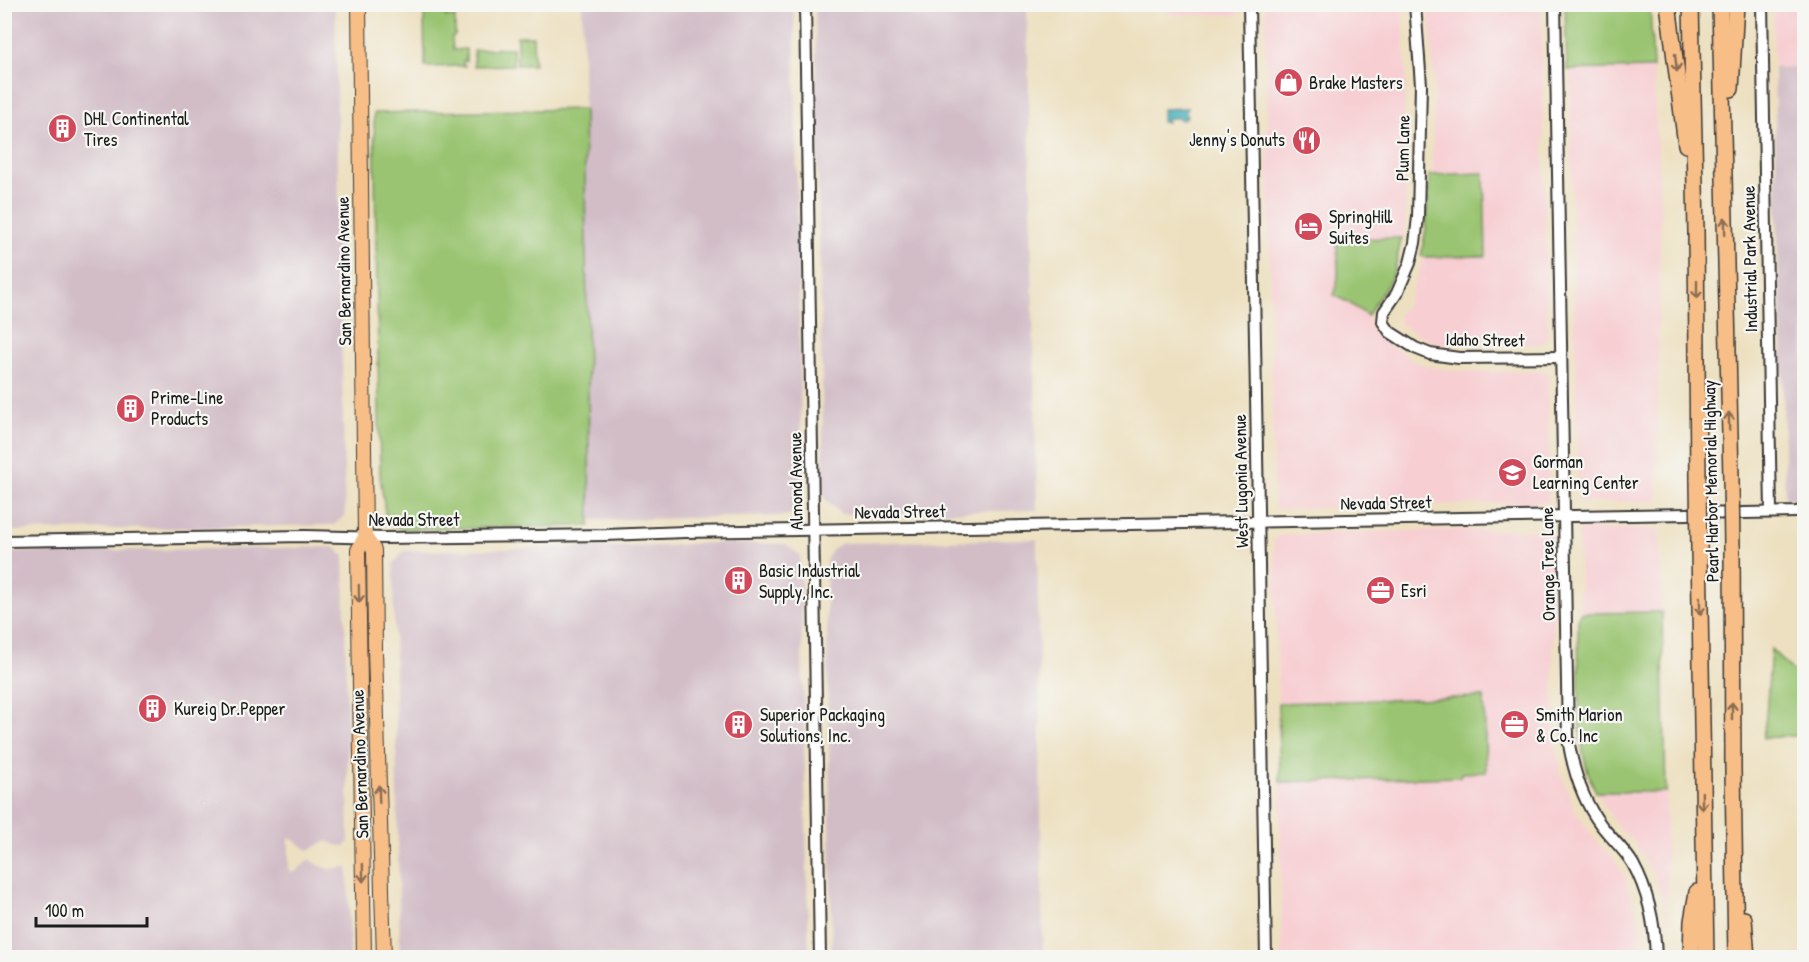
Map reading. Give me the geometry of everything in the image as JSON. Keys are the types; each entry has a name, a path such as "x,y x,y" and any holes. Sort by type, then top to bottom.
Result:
{"highway":[{"path":"1668,4 1696,231"},
{"name":"Pearl Harbor Memorial Highway","path":"1691,4 1706,957"},
{"name":"Pearl Harbor Memorial Highway","path":"1720,4 1731,479 1732,769 1736,957"},
{"path":"1724,193 1736,4"},
{"path":"1732,769 1747,957"},
{"path":"1691,957 1692,921 1703,853"}],"main road":[{"name":"San Bernardino Avenue","path":"359,4 365,537 358,550 364,957"},
{"name":"San Bernardino Avenue","path":"365,537 374,550 384,957"}],"street":[{"name":"Almond Avenue","path":"805,4 820,957"},
{"name":"West Lugonia Avenue","path":"1249,4 1266,957"},
{"name":"Plum Lane","path":"1383,322 1384,312 1397,293 1410,263 1417,226 1421,85 1415,4"},
{"name":"Orange Tree Lane","path":"1555,4 1567,710 1570,752 1583,795 1600,823 1632,863 1643,887 1655,935 1656,957"},
{"name":"Industrial Park Avenue","path":"1762,4 1771,512"},
{"name":"Idaho Street","path":"1383,322 1390,332 1415,348 1443,356 1459,358 1562,357"},
{"name":"Nevada Street","path":"4,541 305,536 606,536 686,532 1802,512"}],"shaded area":[{"path":"4,5 335,5 345,517 338,520 335,525 5,531"},
{"path":"582,5 794,5 802,499 790,514 784,516 590,520"},
{"path":"815,5 1027,5 1037,510 841,514 824,498"},
{"path":"1156,5 1237,5 1238,15 1172,15"},
{"path":"1265,5 1403,5 1406,74 1405,230 1402,238 1337,239 1339,275 1334,295 1368,316 1372,332 1415,362 1431,367 1473,372 1545,371 1548,373 1549,502 1277,509 1274,504"},
{"path":"1428,5 1541,5 1547,337 1542,344 1442,345 1430,342 1400,324 1398,314 1406,306 1424,257 1485,256 1484,173 1432,174 1434,76"},
{"path":"1773,5 1804,5 1804,67 1774,68"},
{"path":"1804,67 1804,498 1785,499 1774,68"},
{"path":"1653,68 1661,208 1657,410 1658,501 1581,503 1578,500 1570,71"},
{"path":"1582,529 1659,529 1662,612 1580,613 1578,533"},
{"path":"1433,530 1549,530 1553,534 1554,737 1561,774 1576,812 1599,845 1612,856 1625,877 1638,919 1642,941 1640,957 1282,957 1280,782 1460,777 1460,773 1486,772 1484,698 1278,703 1274,540 1279,535"},
{"path":"1037,539 1043,957 832,957 826,560 833,549 842,543"},
{"path":"700,543 786,544 800,555 809,957 400,957 393,564 404,551 667,546"},
{"path":"334,547 344,556 349,842 345,846 328,841 308,850 289,837 289,872 295,872 310,859 330,869 348,867 350,957 5,957 5,552"},
{"path":"1596,792 1666,792 1667,932 1664,903 1655,877 1633,840 1619,829"}],"green space":[{"path":"1565,5 1650,5 1653,68 1567,70"},
{"path":"433,10 446,10 446,17 455,17 453,50 466,49 466,61 463,61 463,65 466,66 425,67 424,15"},
{"path":"517,36 533,36 534,65 517,65"},
{"path":"513,48 513,65 474,66 474,50"},
{"path":"584,109 590,526 402,529 391,525 386,519 380,476 374,113"},
{"path":"1484,173 1486,256 1421,256 1426,229 1429,175"},
{"path":"1402,238 1391,277 1368,316 1334,295 1338,275 1337,239"},
{"path":"1662,612 1666,792 1596,792 1587,769 1581,733 1578,629 1580,613"},
{"path":"1771,649 1804,682 1804,735 1763,738"},
{"path":"1484,697 1486,772 1461,773 1460,777 1280,782 1278,703"}],"water":[{"path":"1187,108 1187,116 1183,120 1168,118 1167,122 1162,122 1162,109"}],"place":[{"name":"Brake Masters","path":"1288,83"},
{"name":"DHL Continental Tires","path":"63,129"},
{"name":"Jenny's Donuts","path":"1306,140"},
{"name":"SpringHill Suites","path":"1308,227"},
{"name":"Prime-Line Products","path":"130,408"},
{"name":"Gorman Learning Center","path":"1512,472"},
{"name":"Basic Industrial Supply, Inc.","path":"738,581"},
{"name":"Esri","path":"1380,591"},
{"name":"Kureig Dr.Pepper","path":"153,709"},
{"name":"Superior Packaging Solutions, Inc.","path":"739,725"},
{"name":"Smith Marion & Co., Inc","path":"1515,725"}]}
